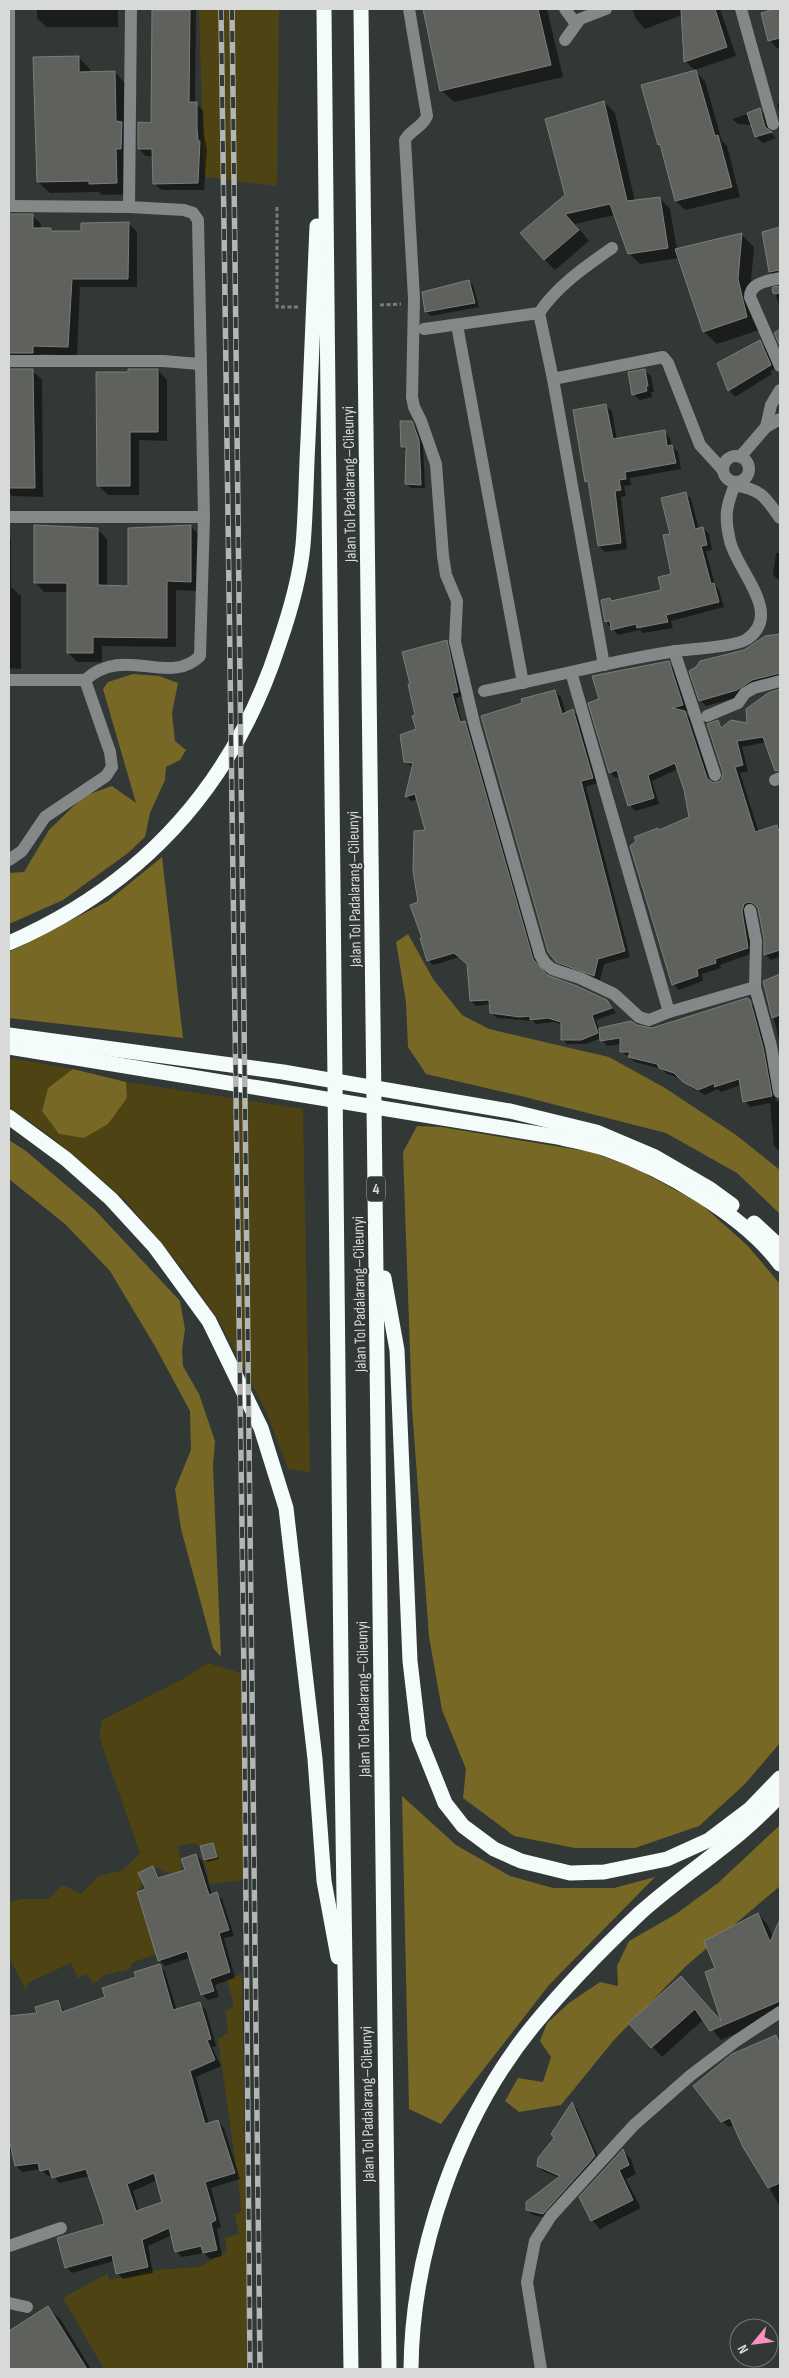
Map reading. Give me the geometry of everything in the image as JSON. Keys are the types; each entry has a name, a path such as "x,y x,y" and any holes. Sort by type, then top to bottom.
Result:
{"highway":[{"name":"Jalan Tol Padalarang–Cileunyi","path":"324,9 335,1121 351,2369"},
{"name":"Jalan Tol Padalarang–Cileunyi","path":"362,9 388,2369"},
{"path":"9,943 33,932 86,902 122,878 153,849 207,789 242,735 266,683 292,604 303,546 325,52"},
{"path":"9,1035 283,1072 407,1092 510,1112 596,1132 655,1157 710,1188 753,1222 780,1247"},
{"path":"9,1047 558,1136 606,1149 655,1170 717,1206 752,1234 780,1264"},
{"path":"9,1117 66,1159 111,1199 155,1246 209,1321 261,1428 286,1508 315,1759 324,1881 346,2000"},
{"path":"376,1232 397,1350 410,1661 419,1738 445,1803 463,1826 494,1849 521,1861 544,1867 570,1873 590,1874 634,1867 667,1859 710,1840 750,1809 780,1778"},
{"path":"411,2369 411,2342 422,2269 444,2187 481,2107 502,2071 532,2028 633,1920 731,1842 780,1795"}],"street":[{"path":"9,9 9,206 129,207 184,210 193,213 198,220 199,364 204,517 200,656 192,665 178,669 124,664 96,670 85,680 9,680"},
{"path":"129,207 131,9"},
{"path":"409,9 426,116 424,122 408,134 405,140 414,298 412,397 436,464 443,556 446,575 457,601 455,642 475,727 540,955 552,969 580,978 614,994 640,1018 649,1020 669,1012 755,988"},
{"path":"565,9 576,24"},
{"path":"565,40 576,24 588,15 605,9"},
{"path":"741,9 773,124"},
{"path":"424,329 458,326 538,313 573,275 612,248"},
{"path":"780,278 758,284 752,289 750,297 780,366"},
{"path":"538,313 553,379 604,665"},
{"path":"458,326 523,683"},
{"path":"553,379 662,357 668,363 700,445 722,469 724,476 736,484 762,493 780,518"},
{"path":"9,361 163,361 199,364"},
{"path":"766,427 771,404 780,390"},
{"path":"740,457 766,427 780,420"},
{"path":"484,691 674,651 746,640 758,628 762,618 760,605 730,543 726,509 736,484 742,481 748,471 748,465 740,457 732,457 725,462 722,469"},
{"path":"9,517 204,517"},
{"path":"674,651 715,775"},
{"path":"571,672 669,1012"},
{"path":"9,860 22,851 45,817 106,776 112,767 110,752 85,680"},
{"path":"707,716 738,703 745,693 754,688 780,681"},
{"path":"750,910 756,941 755,988 776,1046 779,1092"},
{"path":"541,2369 527,2282 535,2241 551,2216 634,2125 669,2093 736,2041 780,2012"},
{"path":"9,2246 61,2228"},
{"path":"9,2303 27,2307"}],"path":[{"path":"277,207 277,308"}],"shaded area":[{"path":"199,9 279,9 277,186 204,177"},
{"path":"133,674 159,676 178,683 172,713 175,741 186,750 180,760 166,767 165,780 150,813 145,837 128,853 63,900 9,924 9,873 24,872 49,830 84,796 112,786 136,803 103,689 108,682"},
{"path":"162,857 183,1038 9,1018 9,952 108,901"},
{"path":"408,934 433,979 462,1015 489,1029 609,1057 665,1088 736,1135 780,1170 780,1214 737,1173 666,1133 426,1074 408,1047 406,1002 396,942"},
{"path":"9,1058 73,1069 48,1088 42,1111 59,1134 84,1138 127,1098 126,1082 303,1109 310,1472 288,1469 266,1411 219,1321 186,1273 126,1201 54,1139 9,1107"},
{"path":"73,1069 126,1082 127,1098 108,1124 84,1138 59,1134 42,1111 48,1088"},
{"path":"417,1126 441,1127 591,1152 635,1168 701,1204 748,1246 780,1284 780,1743 745,1784 699,1826 635,1848 575,1848 514,1836 463,1798 466,1769 442,1710 429,1637 412,1408 403,1152"},
{"path":"9,1140 26,1151 95,1210 180,1301 185,1329 182,1350 183,1366 199,1394 215,1441 213,1466 221,1657 213,1648 181,1529 175,1489 191,1450 190,1411 156,1348 110,1271 65,1224 9,1179"},
{"path":"208,1663 244,1674 243,1880 210,1884 204,1860 217,1856 212,1843 200,1846 193,1843 178,1846 182,1871 171,1874 153,1866 138,1874 143,1883 137,1892 156,1954 132,1963 130,1969 104,1975 94,1984 86,1974 78,1978 71,1963 29,1982 26,1990 9,1957 9,1903 20,1899 48,1899 63,1885 81,1894 99,1876 123,1870 140,1853 99,1736 102,1720 183,1679"},
{"path":"402,1796 456,1845 510,1876 553,1888 614,1888 655,1877 549,1985 441,2124 409,2109"},
{"path":"780,1825 780,1886 686,1966 614,2040 561,2105 519,2112 505,2101 518,2078 543,2082 551,2057 540,2041 547,2023 569,2003 600,1982 618,1986 617,1966 629,1941 676,1914 718,1883"},
{"path":"242,1973 248,2369 104,2369 63,2298 108,2273 109,2280 157,2270 199,2267 227,2251 225,2238 239,2234 235,2215 241,2211 239,2188 218,2039 228,2033 225,2011 234,2006 227,1980"}],"building":[{"path":"423,9 538,9 551,65 440,91"},
{"path":"681,9 715,9 727,47 684,62"},
{"path":"780,9 780,38 768,41 761,13"},
{"path":"152,10 190,10 189,102 197,102 198,141 200,141 198,183 153,184 152,149 138,149 138,122 151,123"},
{"path":"79,56 79,72 115,71 116,121 122,122 121,149 116,149 117,183 89,184 89,181 37,182 33,57"},
{"path":"696,70 715,136 718,135 732,187 675,201 660,144 658,145 641,85"},
{"path":"604,101 627,201 660,197 668,248 628,254 610,204 565,214 579,230 544,260 520,233 565,195 545,119"},
{"path":"760,108 765,127 772,132 755,137 747,113"},
{"path":"9,214 33,214 33,228 51,228 51,231 81,231 81,223 129,222 128,279 72,279 68,347 33,346 33,353 9,353"},
{"path":"780,227 780,270 769,272 762,232"},
{"path":"742,233 738,279 747,317 703,332 675,249"},
{"path":"469,280 475,303 425,312 422,292"},
{"path":"776,286 780,290 776,294 772,290"},
{"path":"780,329 780,346 774,333"},
{"path":"760,340 771,365 728,391 717,363"},
{"path":"9,369 33,369 35,488 9,488"},
{"path":"128,369 158,369 158,432 130,432 130,486 97,486 96,372 128,372"},
{"path":"645,369 647,391 632,395 628,372"},
{"path":"606,404 613,439 665,430 667,446 672,445 676,463 625,472 626,479 619,480 621,490 615,491 621,543 598,546 588,481 585,482 573,410"},
{"path":"400,421 412,421 419,440 421,485 405,484 406,447 401,447"},
{"path":"686,492 695,529 703,527 707,545 701,546 711,584 714,583 719,602 666,615 668,622 637,628 636,624 611,630 610,621 605,622 601,600 610,598 611,601 661,590 658,577 671,574 663,535 670,534 661,498"},
{"path":"34,525 98,528 98,585 128,586 128,528 191,525 191,582 167,581 167,638 93,637 93,653 67,653 67,583 34,583"},
{"path":"780,634 780,673 752,680 737,690 699,701 689,671 696,667 700,661 744,650 765,636"},
{"path":"447,640 458,692 452,693 460,722 465,721 533,959 547,975 607,1000 612,1008 592,1015 598,1033 581,1040 561,1040 561,1022 548,1018 530,1020 530,1016 520,1017 490,1013 489,1000 470,1001 467,964 454,953 427,961 420,938 422,938 410,905 418,902 413,871 414,831 425,830 415,794 405,797 413,763 404,762 400,735 416,729 412,716 415,715 408,684 410,684 402,652"},
{"path":"669,661 683,705 672,708 685,711 707,778 713,783 721,781 723,773 707,724 718,720 721,728 731,720 747,723 746,709 768,693 780,689 780,770 775,771 763,737 737,741 743,765 735,767 755,832 777,825 780,834 780,950 764,955 764,939 758,908 753,903 748,902 744,904 742,911 748,948 715,959 716,963 697,969 698,976 672,985 630,846 636,841 634,837 658,828 659,830 689,817 684,790 675,763 648,775 654,798 628,806 617,770 609,773 588,703 599,699 592,676"},
{"path":"555,690 562,714 573,709 593,778 581,781 625,951 598,959 594,976 556,962 548,952 481,716 522,703 521,699"},
{"path":"780,974 780,1015 772,1018 763,981"},
{"path":"747,998 750,1000 763,1047 772,1096 743,1102 739,1079 714,1087 715,1083 698,1090 683,1082 674,1073 659,1068 657,1064 628,1057 630,1052 620,1052 620,1038 600,1041 599,1028 631,1021 637,1025 652,1028"},
{"path":"213,1843 217,1857 204,1860 200,1846"},
{"path":"196,1854 209,1895 217,1892 229,1930 219,1933 230,1972 210,1979 214,1991 201,1995 187,1951 158,1961 137,1892 146,1889 138,1873 153,1866 158,1878 185,1870 181,1859"},
{"path":"758,1913 770,1942 780,1919 780,2001 710,2031 695,2009 651,2048 628,2023 681,1976 721,2021 705,1972 715,1968 704,1941"},
{"path":"160,1964 173,2010 200,2002 211,2039 207,2040 215,2060 190,2071 205,2124 218,2120 235,2173 205,2182 216,2220 211,2223 217,2250 203,2253 201,2246 175,2252 169,2228 142,2240 148,2267 116,2274 112,2255 65,2268 57,2238 104,2224 103,2218 86,2169 52,2178 49,2169 40,2171 38,2163 15,2166 9,2139 9,2016 37,2013 35,2007 58,2000 62,2012 105,1997 102,1988 136,1977 134,1972","holes":["154,2173 162,2202 136,2211 127,2184"]},
{"path":"776,2035 780,2045 780,2183 768,2188 743,2147 730,2118 721,2122 693,2086 732,2054"},
{"path":"572,2102 595,2156 543,2214 526,2210 526,2202 560,2176 537,2166 538,2158 554,2138 551,2134"},
{"path":"623,2149 629,2165 619,2170 633,2200 591,2221 579,2197"},
{"path":"48,2306 87,2369 9,2369 9,2331"}],"railway":[{"path":"221,9 244,1674 250,2369"},
{"path":"232,9 260,2369"}]}
